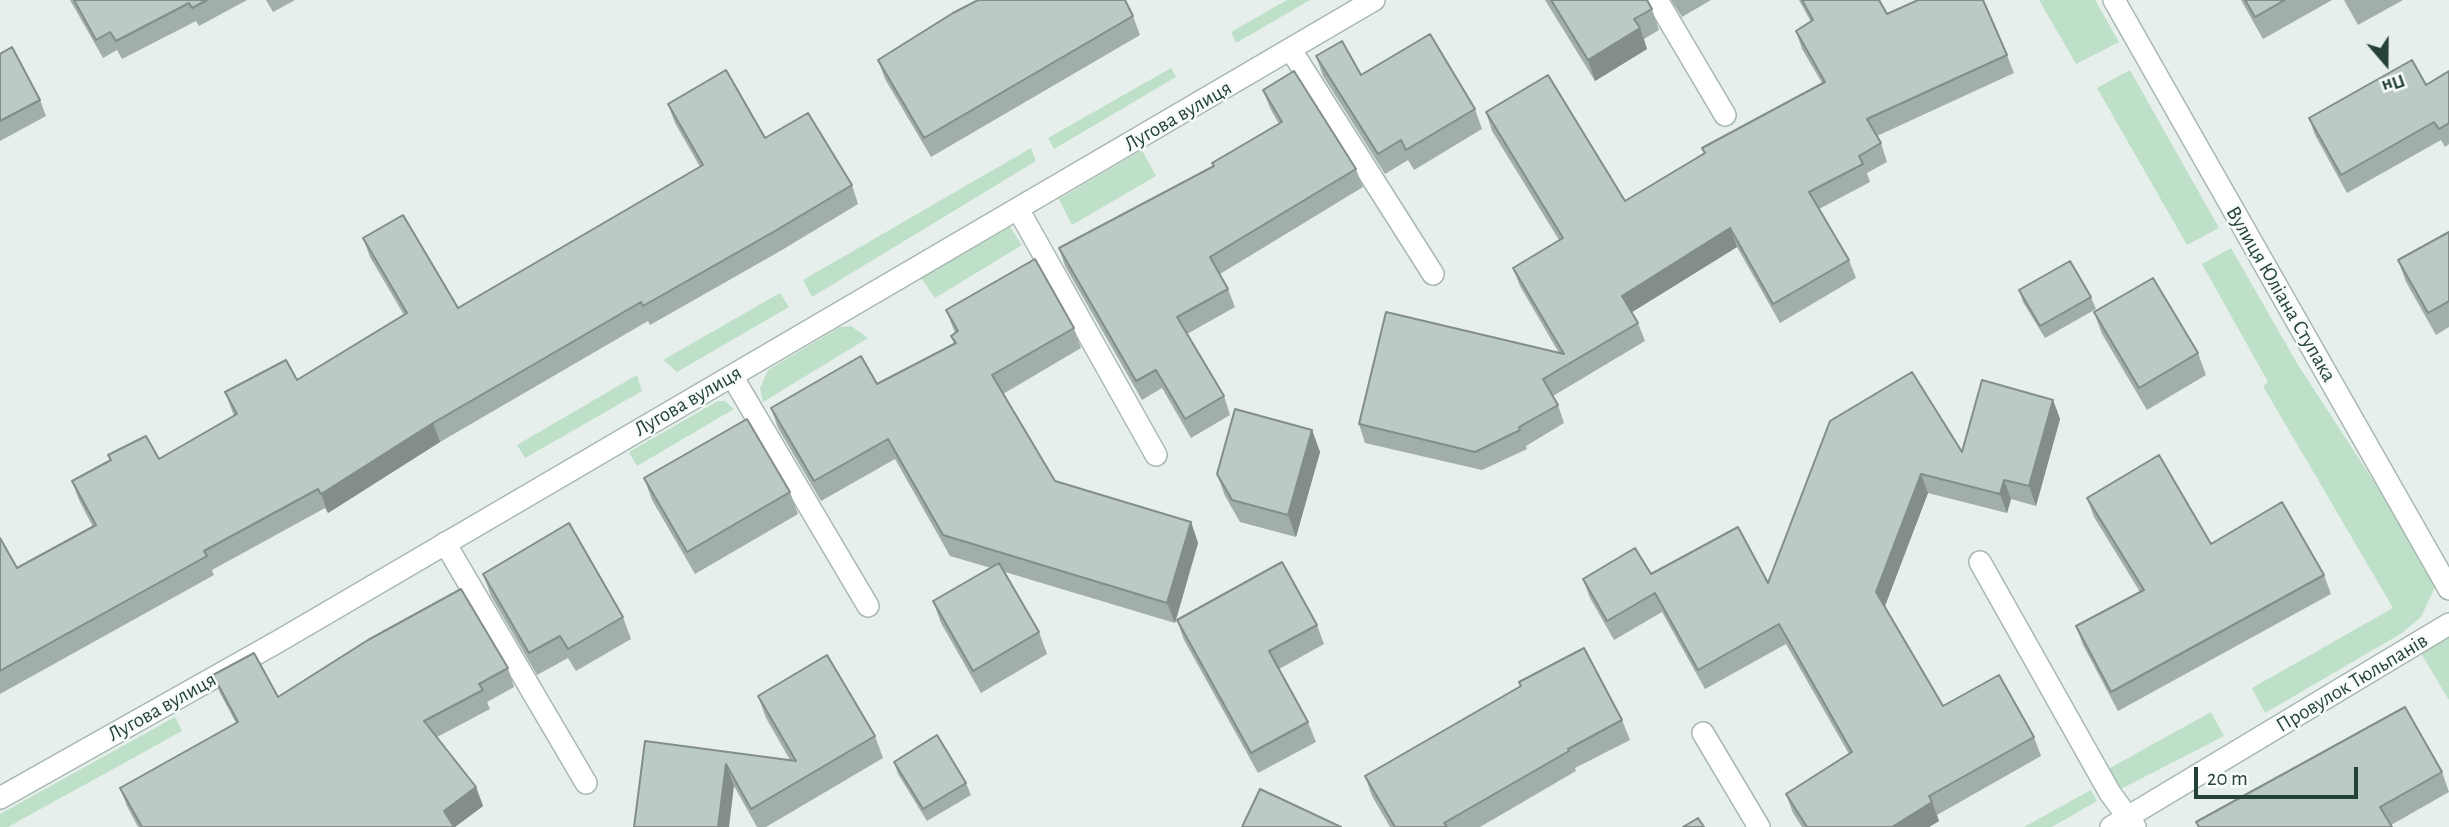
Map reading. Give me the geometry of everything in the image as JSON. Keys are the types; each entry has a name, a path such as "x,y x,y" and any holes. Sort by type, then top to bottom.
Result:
{"street":[{"name":"Лугова вулиця","path":"0,798 445,543 1374,0"},
{"path":"1657,0 1725,114"},
{"name":"Вулиця Юліана Ступака","path":"2114,0 2449,589"},
{"path":"1291,50 1433,274"},
{"path":"1018,209 1156,454"},
{"path":"732,376 868,606"},
{"path":"445,543 586,783"},
{"path":"1980,562 2125,824"},
{"name":"Провулок Тюльпанів","path":"2125,824 2449,624"},
{"path":"1703,733 1759,827"}],"green space":[{"path":"1287,0 1310,0 1236,43 1231,32"},
{"path":"2039,0 2095,0 2119,42 2076,64"},
{"path":"1171,68 1176,77 1054,149 1048,138"},
{"path":"2130,70 2219,228 2187,245 2097,88"},
{"path":"1031,148 1036,161 812,297 803,280"},
{"path":"1142,150 1156,176 1072,225 1059,199"},
{"path":"1010,227 1022,245 935,298 921,278"},
{"path":"2231,248 2298,365 2434,574 2436,585 2421,617 2402,633 2265,713 2252,688 2393,608 2263,386 2268,382 2202,264"},
{"path":"780,293 789,307 677,372 663,360"},
{"path":"851,326 868,338 763,402 760,388 768,370 840,327"},
{"path":"637,375 642,391 525,458 517,445"},
{"path":"718,401 725,401 734,409 637,466 629,452"},
{"path":"2449,627 2449,700 2419,650"},
{"path":"2211,712 2224,736 2119,790 2108,769"},
{"path":"175,717 182,731 8,827 0,827 0,814"},
{"path":"2091,790 2097,801 2052,827 2024,827"}],"building":[{"path":"74,0 207,0 192,8 189,3 116,41 110,32 96,40"},
{"path":"978,0 1125,0 1133,16 924,138 878,60"},
{"path":"1551,0 1647,0 1652,9 1634,19 1640,28 1588,60"},
{"path":"1802,0 1879,0 1887,14 1918,0 1983,0 2007,55 1867,119 1881,143 1859,156 1863,164 1809,192 1849,260 1773,304 1730,228 1622,296 1638,323 1543,379 1558,405 1519,427 1520,430 1475,452 1359,424 1386,312 1564,354 1513,268 1563,238 1486,112 1548,75 1625,201 1705,153 1702,148 1825,82 1796,31 1813,20"},
{"path":"2245,0 2285,0 2255,17"},
{"path":"1430,34 1475,109 1406,150 1401,140 1378,154 1316,56 1342,41 1361,75"},
{"path":"12,47 40,100 0,121 0,54"},
{"path":"2412,60 2426,85 2449,71 2449,123 2439,129 2434,122 2341,175 2309,118"},
{"path":"726,70 765,138 808,113 852,185 643,306 641,302 433,423 321,494 318,489 204,551 207,556 0,671 0,538 17,568 96,525 72,481 111,460 108,455 146,436 159,459 237,414 225,392 286,360 297,380 407,313 363,238 403,215 458,308 703,165 668,104"},
{"path":"1294,71 1356,169 1210,257 1228,289 1177,317 1224,396 1185,419 1156,370 1136,381 1059,248 1214,166 1212,163 1282,122 1263,90"},
{"path":"2449,232 2449,301 2428,313 2398,260"},
{"path":"1035,259 1074,328 992,375 1055,481 1191,522 1167,603 943,535 888,439 814,481 771,408 861,356 877,384 956,343 951,336 958,331 946,310"},
{"path":"2070,261 2091,297 2040,326 2019,290"},
{"path":"2153,278 2198,353 2139,388 2094,312"},
{"path":"1912,372 1962,452 1982,380 2053,400 2029,486 2004,480 2000,494 1921,474 1876,592 1943,706 1999,675 2034,737 1929,796 1932,802 1892,827 1807,827 1786,794 1852,752 1779,624 1698,670 1655,593 1607,621 1583,579 1635,548 1651,574 1738,527 1768,583 1830,421"},
{"path":"1235,409 1312,430 1288,515 1232,500 1217,474"},
{"path":"747,419 790,492 687,552 644,478"},
{"path":"2159,455 2211,544 2282,502 2324,575 2111,692 2076,626 2144,590 2087,498"},
{"path":"569,523 623,617 568,649 560,636 529,653 483,574"},
{"path":"1282,562 1317,625 1269,651 1308,722 1251,753 1177,620"},
{"path":"999,563 1039,632 973,671 933,601"},
{"path":"461,589 508,668 479,684 483,690 424,721 476,787 444,811 454,827 142,827 120,788 238,722 213,675 254,653 278,697 368,640"},
{"path":"1584,648 1622,720 1444,823 1447,827 1395,827 1365,776 1521,686 1519,682"},
{"path":"827,655 875,736 751,809 726,764 718,827 634,827 645,741 796,761 758,696"},
{"path":"2405,707 2442,772 2380,807 2392,827 2199,827 2196,822"},
{"path":"937,735 966,783 923,809 894,762"},
{"path":"1260,789 1341,827 1242,827"},
{"path":"1698,818 1704,827 1683,827"}]}
